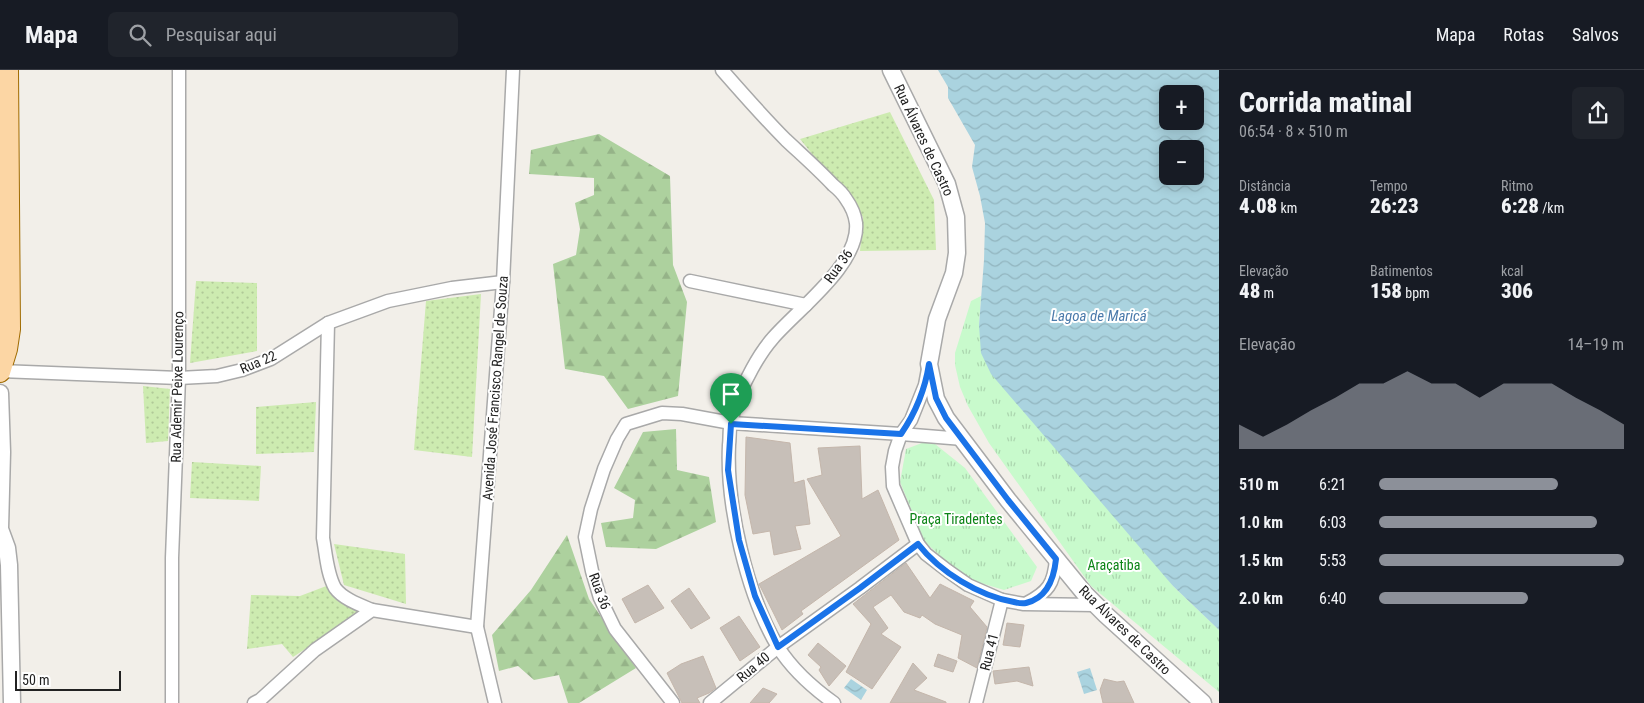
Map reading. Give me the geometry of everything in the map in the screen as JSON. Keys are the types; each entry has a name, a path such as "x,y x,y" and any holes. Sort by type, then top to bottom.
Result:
{"main road":[{"path":"0,371 10,329 8,70"}],"street":[{"name":"Rua Ademir Peixe Lourenço","path":"172,703 172,558 179,378 179,70"},
{"name":"Avenida José Francisco Rangel de Souza","path":"495,703 477,627 502,282 513,70"},
{"name":"Rua 36","path":"722,70 784,138 846,198 853,212 856,232 852,247 840,268 806,306 774,337 751,371 742,390 731,424 728,470 739,540 755,596 778,647 803,677 834,703"},
{"name":"Rua Álvares de Castro","path":"891,70 946,184 956,217 957,244 954,273 937,319 929,364 936,398 946,418 1008,500 1095,605 1197,702"},
{"path":"690,281 806,306"},
{"name":"Rua 22","path":"0,371 179,378 217,376 242,370 271,359 328,323 388,301 452,288 502,282"},
{"path":"328,323 323,538 329,572 336,588 346,597 372,610 477,627"},
{"path":"929,364 925,385 918,405 911,420 901,434 892,467 893,486 918,544 926,554 968,585 1002,600 1024,604 1095,605"},
{"path":"0,393 0,530 7,548 9,565 12,703"},
{"name":"Rua 36","path":"673,703 615,629 600,598 585,537 591,509 604,469 626,424 662,413 682,414 731,424 963,439"},
{"name":"Rua 40","path":"710,703 778,647 918,544"},
{"path":"1024,604 1047,590 1053,577 1056,559"},
{"name":"Rua 41","path":"976,703 1002,600"},
{"path":"254,703 260,700 315,650 372,610"}],"green space":[{"path":"890,112 934,200 936,250 860,251 863,217 800,139"},
{"path":"599,134 670,176 673,265 687,302 678,396 628,409 604,376 565,369 553,264 576,255 580,229 575,203 594,195 594,178 529,174 531,150"},
{"path":"196,281 257,283 257,351 190,363"},
{"path":"481,294 472,457 414,450 426,301"},
{"name":"Araçatiba","path":"981,296 979,325 1173,586 1219,630 1219,692 1091,586 989,443 968,406 960,387 955,365 955,353 971,301"},
{"path":"143,386 170,389 168,441 146,443"},
{"path":"316,402 314,452 256,454 256,407"},
{"path":"676,429 677,470 709,477 716,522 656,549 606,547 601,523 633,518 635,500 614,488 643,432"},
{"name":"Praça Tiradentes","path":"930,440 965,468 1037,567 1031,581 1004,590 964,578 924,541 900,482 906,449"},
{"path":"192,462 261,466 259,501 190,498"},
{"path":"567,535 589,599 636,668 579,703 568,703 559,675 534,680 518,666 499,671 492,635 531,590"},
{"path":"334,544 405,554 406,604 344,585"},
{"path":"329,585 361,613 293,657 282,644 247,649 251,595 300,596"}],"water":[{"name":"Lagoa de Maricá","path":"938,70 1219,70 1219,630 1173,586 991,374 981,353 979,325 985,223 972,167 975,145 948,98 948,87"},
{"path":"1090,668 1097,690 1084,694 1077,672"},
{"path":"851,679 867,690 861,700 844,688"}],"building":[{"path":"746,437 790,443 794,483 804,480 810,524 795,526 801,549 774,555 770,531 753,534 745,495"},
{"path":"860,446 862,499 878,490 899,540 801,611 803,614 782,630 759,584 841,536 807,479 822,475 818,448"},
{"path":"906,563 930,598 940,584 974,601 970,607 987,627 977,668 958,658 962,635 935,624 922,615 920,618 904,612 891,595 873,607 888,628 881,634 901,647 872,689 846,672 871,624 853,604"},
{"path":"648,585 664,608 635,623 622,599"},
{"path":"689,588 710,618 691,629 671,601"},
{"path":"739,616 760,647 740,661 720,628"},
{"path":"1007,623 1024,625 1020,647 1003,645"},
{"path":"818,643 846,666 829,686 819,670 821,667 808,655"},
{"path":"938,654 957,661 953,672 934,666"},
{"path":"703,656 716,688 697,698 700,703 682,703 667,673 681,664"},
{"path":"913,663 927,678 914,690 946,703 890,703"},
{"path":"1029,667 1033,686 1017,681 995,684 993,671"},
{"path":"1104,679 1117,682 1124,681 1134,703 1103,703 1100,690"},
{"path":"763,688 777,694 769,703 750,703"}],"route":[{"path":"929,364 936,398 946,418 1008,500 1056,559 1053,577 1047,590 1024,604 1002,600 968,585 926,554 918,544 778,647 755,596 739,540 728,470 731,424 901,434 911,420 918,405 925,385 929,364"}]}
